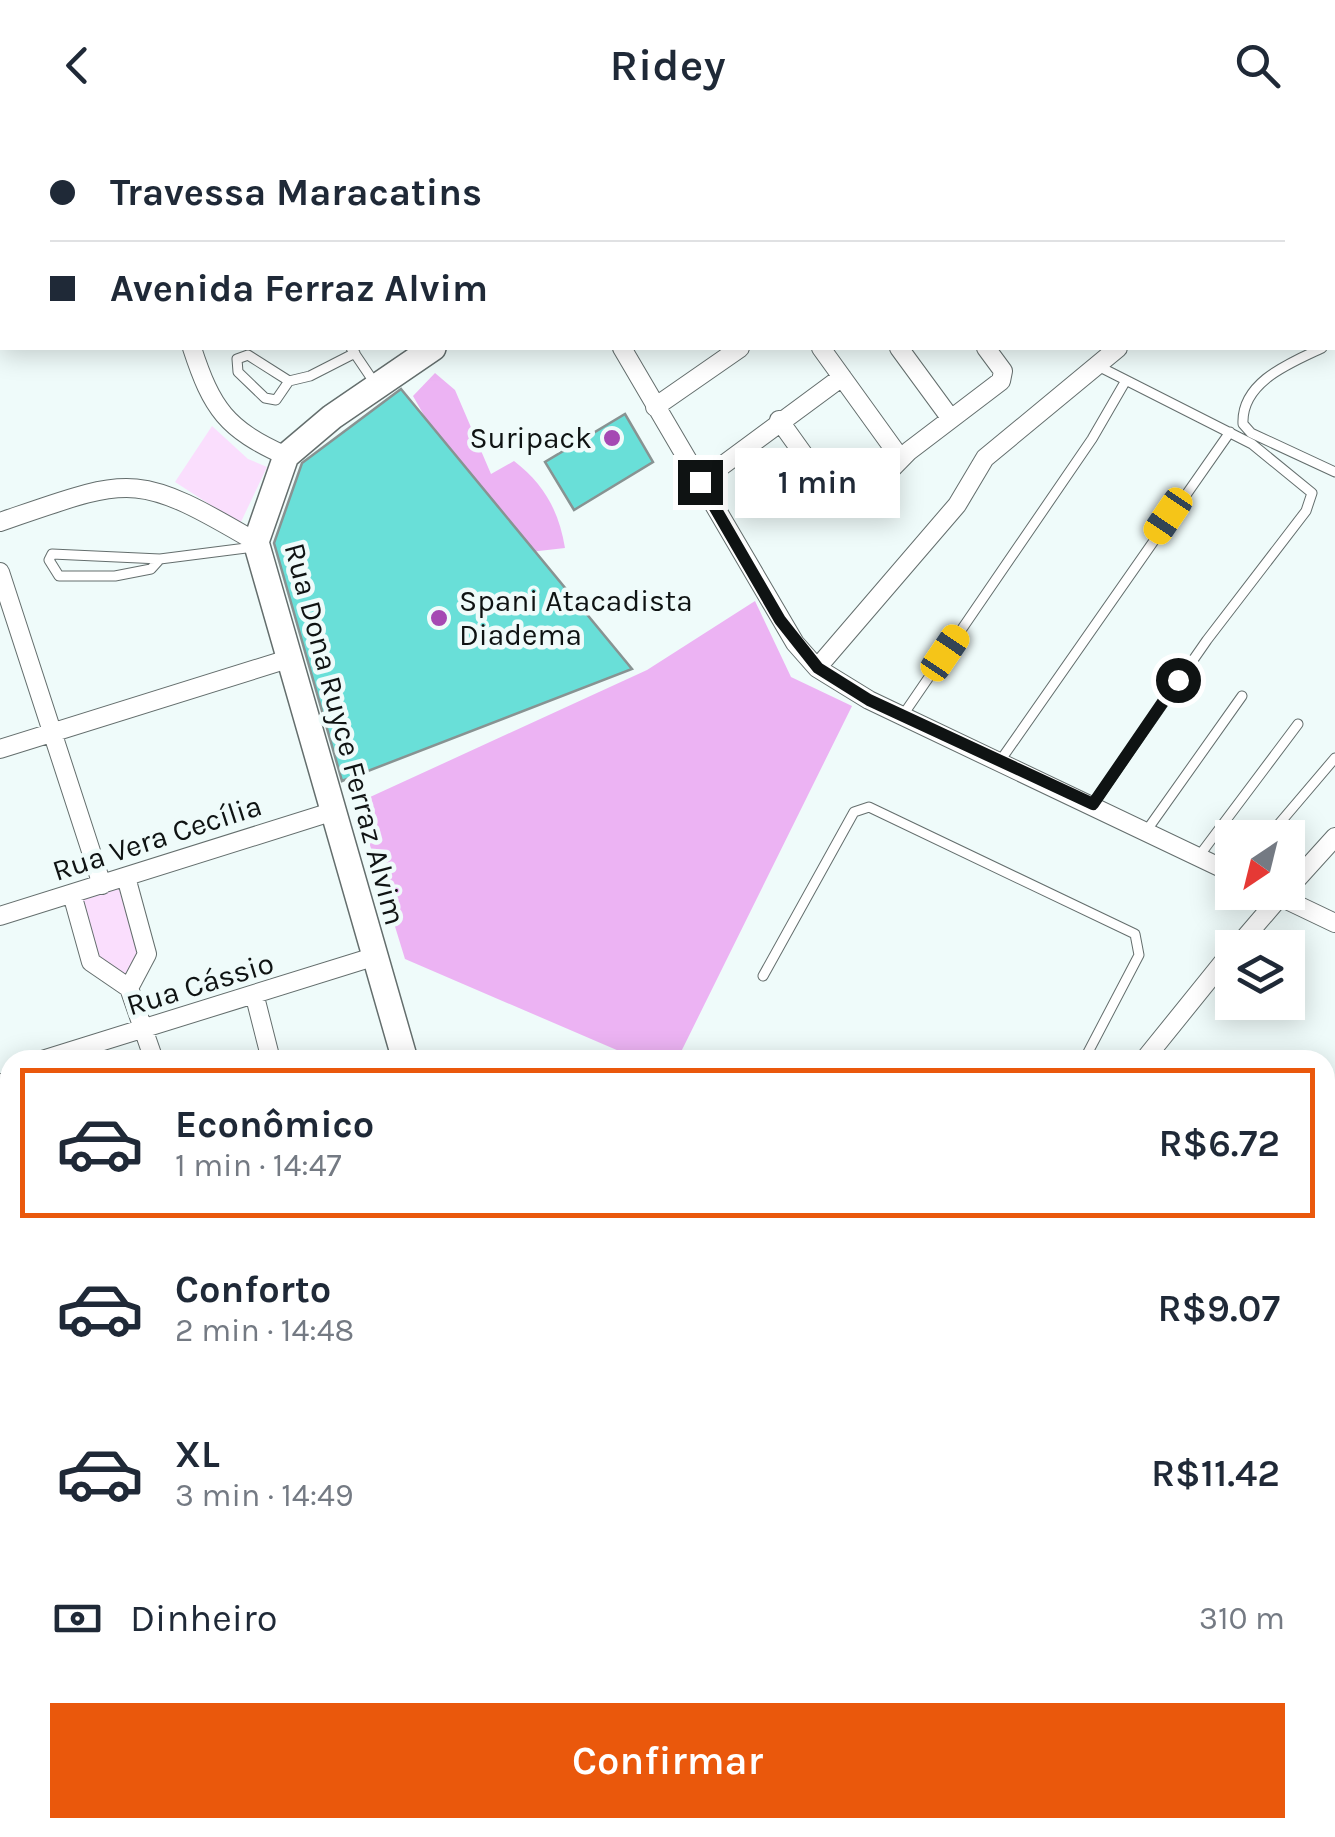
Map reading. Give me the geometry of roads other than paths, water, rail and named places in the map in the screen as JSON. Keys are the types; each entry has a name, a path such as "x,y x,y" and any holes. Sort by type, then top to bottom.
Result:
{"main road":[{"path":"286,456 332,417 429,350"},
{"name":"Rua Dona Ruyce Ferraz Alvim","path":"286,456 256,545 401,1050"}],"street":[{"path":"193,350 217,408 235,430 286,456"},
{"path":"623,350 780,620 818,668 904,715 1215,864"},
{"path":"655,407 737,350"},
{"path":"822,350 901,458"},
{"path":"900,350 951,419"},
{"path":"780,420 841,505 856,504 901,458 1004,376 987,350"},
{"path":"818,668 958,505 985,458 1116,350"},
{"path":"700,482 842,376"},
{"path":"0,522 100,488 125,485 180,499 256,545"},
{"path":"0,572 102,885"},
{"path":"0,750 288,659"},
{"name":"Rua Vera Cecília","path":"0,916 331,812"},
{"path":"1305,868 1335,837"},
{"path":"126,878 146,954 129,988"},
{"path":"72,894 94,967 129,988 151,1050"},
{"path":"1305,906 1335,923"},
{"path":"1250,930 1267,910"},
{"name":"Rua Cássio","path":"75,1050 373,958"},
{"path":"1151,1050 1215,972"},
{"path":"255,997 269,1050"}],"lane":[{"path":"289,380 276,400 266,398 238,372 236,360 248,354 289,380 310,376 353,350 378,388"},
{"path":"1318,350 1277,370 1260,384 1242,411 1243,424 1251,433 1335,472"},
{"path":"1093,804 1207,640 1310,505 1309,487 1277,460 1100,366"},
{"path":"904,715 1092,439 1125,382"},
{"path":"1000,762 1230,432"},
{"path":"160,559 152,570 80,578 59,576 48,560 52,554 160,559 256,545"},
{"path":"1148,830 1242,696"},
{"path":"1199,856 1298,724"},
{"path":"1282,820 1335,758"},
{"path":"764,976 854,812 869,807 1136,934 1139,955 1089,1050"}],"place":[{"name":"Suripack","path":"612,438"},
{"name":"Spani Atacadista Diadema","path":"439,618"}]}
